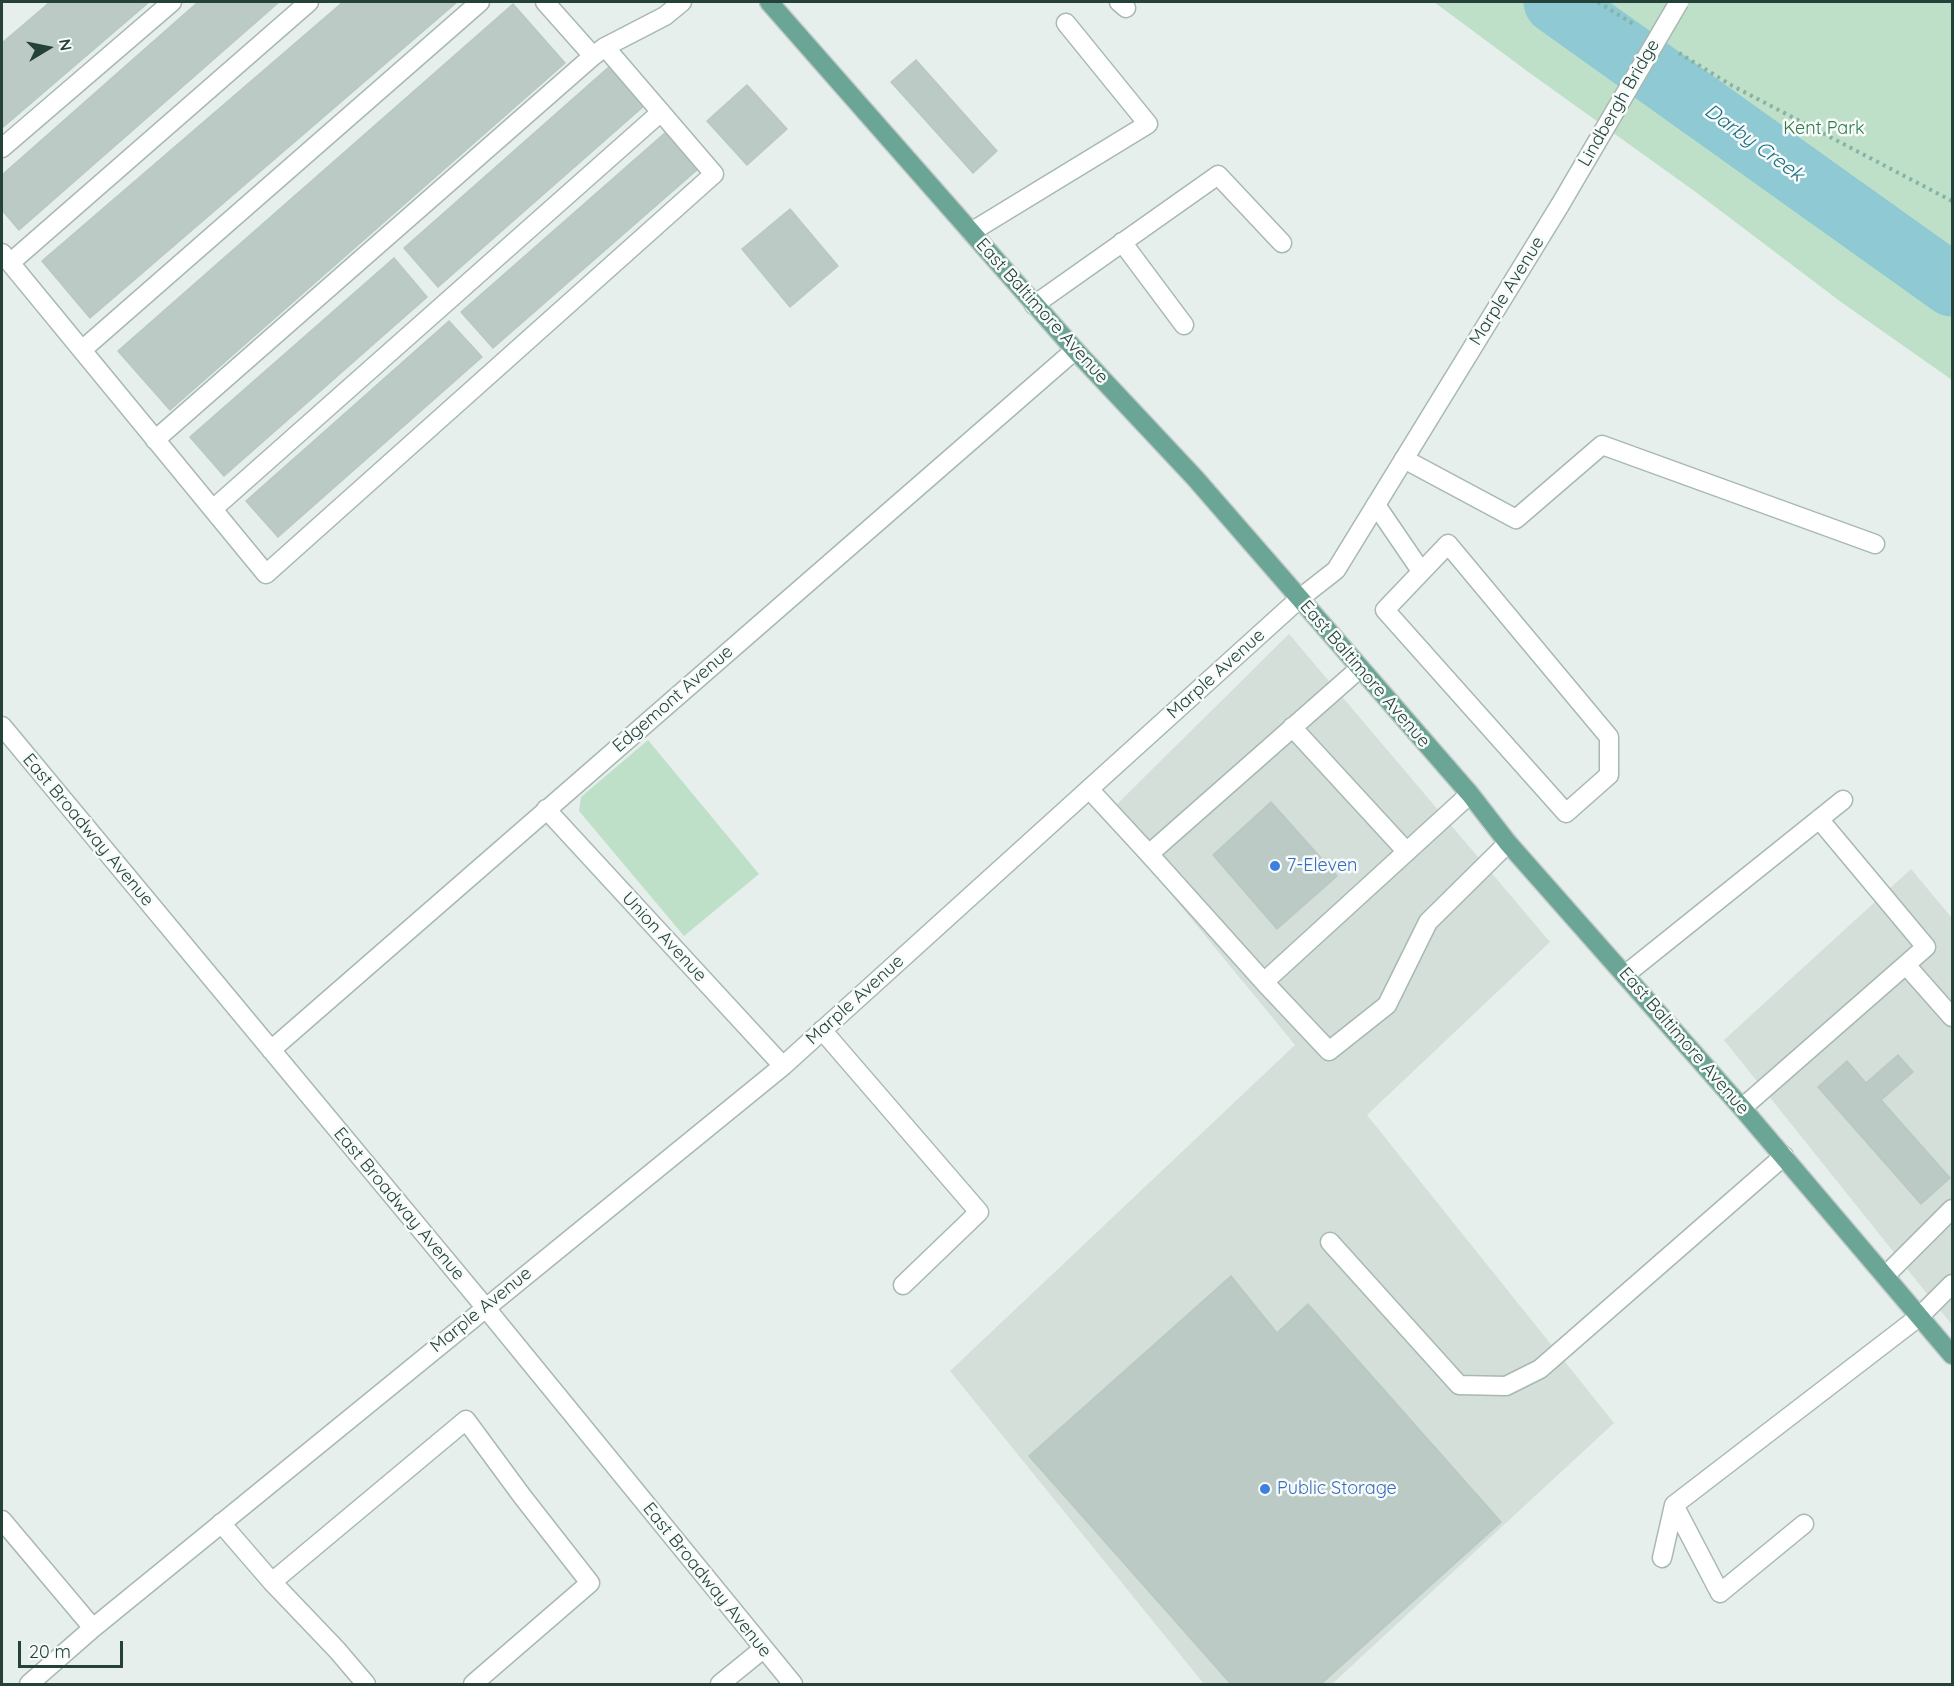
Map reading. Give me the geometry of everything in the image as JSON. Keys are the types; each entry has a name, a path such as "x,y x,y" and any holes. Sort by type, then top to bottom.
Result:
{"main road":[{"name":"East Baltimore Avenue","path":"769,2 1075,350 1195,478 1470,794 1508,843 1626,974 1784,1156 1953,1355"}],"street":[{"path":"2,148 172,2"},
{"path":"309,2 6,258 266,574 714,174 661,112 545,2"},
{"path":"82,350 480,2"},
{"path":"155,440 599,52 665,16 681,2"},
{"name":"Lindbergh Bridge","path":"1560,206 1679,2"},
{"path":"971,232 1148,124 1066,23"},
{"path":"213,509 661,112"},
{"path":"1035,304 1218,175 1282,243"},
{"name":"Marple Avenue","path":"29,1684 221,1523 783,1066 1299,599 1336,570 1560,206"},
{"path":"1122,242 1184,325"},
{"name":"Edgemont Avenue","path":"271,1050 1075,350"},
{"path":"1404,459 1515,519 1602,445 1875,544"},
{"path":"1376,505 1421,571"},
{"path":"1448,544 1609,737 1609,775 1566,813 1385,610 1421,571 1448,544"},
{"path":"1149,854 1359,669"},
{"name":"East Broadway Avenue","path":"2,726 485,1307 793,1684"},
{"path":"1293,727 1407,852"},
{"path":"1089,789 1329,1051 1387,1005 1428,922 1508,843"},
{"path":"1264,982 1470,794"},
{"path":"1626,974 1843,800"},
{"name":"Union Avenue","path":"546,809 783,1066"},
{"path":"1742,1108 1926,947 1819,819"},
{"path":"1906,965 1953,1017"},
{"path":"822,1030 980,1212 903,1285"},
{"path":"1330,1242 1459,1385 1506,1386 1540,1369 1784,1156"},
{"path":"1885,1276 1953,1209"},
{"path":"1662,1558 1674,1505 1920,1316 1953,1284"},
{"path":"272,1582 466,1420 590,1583 473,1684"},
{"path":"1674,1505 1720,1593 1804,1524"},
{"path":"2,1520 93,1628"},
{"path":"221,1523 366,1684"},
{"path":"720,1684 763,1649"}],"path":[{"path":"1598,2 1641,28"},
{"path":"1671,47 1731,85 1953,201"}],"shaded area":[{"path":"1289,634 1550,942 1367,1115 1614,1423 1332,1684 1204,1684 950,1371 1295,1045 1106,815"},
{"path":"1911,869 1952,918 1952,1325 1724,1040"}],"green space":[{"name":"Kent Park","path":"1434,2 1952,2 1952,380 1841,302 1697,193"},
{"path":"648,740 759,874 684,936 579,811 581,797"}],"building":[{"path":"50,2 149,2 2,128 2,43"},
{"path":"198,2 279,2 19,230 2,210 2,175"},
{"path":"343,2 457,2 90,318 42,261"},
{"path":"513,4 565,63 170,410 118,351"},
{"path":"916,60 997,151 973,173 891,82"},
{"path":"610,66 645,105 438,287 404,248"},
{"path":"747,85 787,129 747,165 707,121"},
{"path":"666,132 698,169 493,348 461,312"},
{"path":"790,209 838,266 790,307 742,249"},
{"path":"394,258 427,297 224,476 190,437"},
{"path":"449,321 482,357 278,537 246,501"},
{"name":"7-Eleven","path":"1271,802 1337,876 1277,929 1213,855"},
{"path":"1898,1055 1913,1072 1881,1100 1950,1178 1921,1204 1818,1087 1847,1061 1866,1083"},
{"name":"Public Storage","path":"1231,1276 1277,1333 1308,1304 1501,1522 1321,1684 1231,1684 1029,1456"}],"waterway":[{"name":"Darby Creek","path":"1555,2 1952,285"}],"place":[{"name":"7-Eleven","path":"1275,866"},
{"name":"Public Storage","path":"1265,1489"}]}
